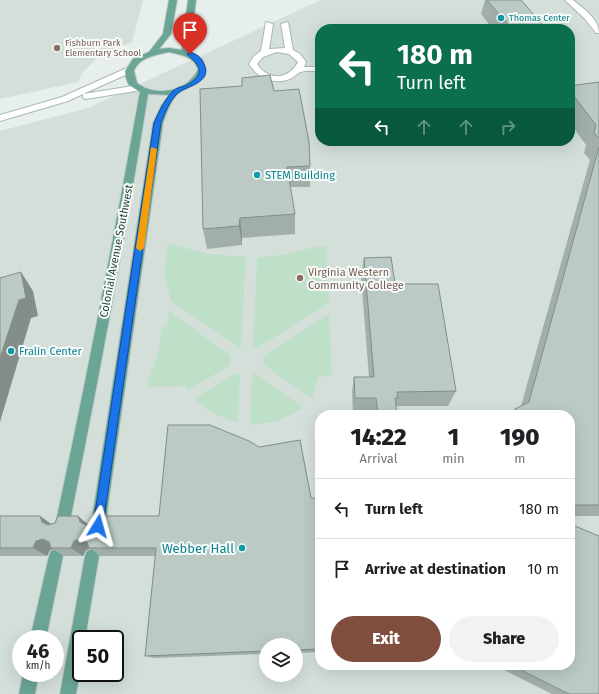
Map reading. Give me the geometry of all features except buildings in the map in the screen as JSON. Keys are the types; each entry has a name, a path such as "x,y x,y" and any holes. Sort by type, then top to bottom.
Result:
{"main road":[{"path":"152,53 167,34 173,0"},
{"path":"176,91 155,93 142,89 130,81 130,70 137,61 152,53 169,50 186,53 192,0"},
{"name":"Colonial Avenue Southwest","path":"98,526 158,123 165,106 176,91 189,86 198,80 202,73 202,66 198,59 186,53"},
{"name":"Colonial Avenue Southwest","path":"62,526 91,386 125,207 142,89"},
{"path":"40,630 56,556"},
{"path":"68,694 92,556"},
{"path":"26,694 29,682"}],"street":[{"path":"569,0 588,17 599,31"},
{"path":"265,52 269,24"},
{"path":"285,24 289,52"},
{"path":"277,50 289,52 298,56 302,62 300,69 291,76 277,79 265,77 256,72 253,64 256,57 265,52 277,50"},
{"path":"300,69 315,69"},
{"path":"0,118 65,99 130,70"},
{"path":"65,99 142,89"}],"shaded area":[{"name":"Fishburn Park Elementary School","path":"0,0 143,0 132,43 119,46 97,58 82,73 78,82 0,99"},
{"name":"Virginia Western Community College","path":"321,0 599,0 599,694 0,694 0,131 88,108"}],"green space":[{"path":"168,243 207,254 246,257 241,347 239,348 171,301 164,274"},
{"path":"318,246 326,246 329,303 257,348 253,346 257,258 287,254"},
{"path":"169,311 231,356 230,365 189,390 184,386 146,387 159,351 162,327 167,327"},
{"path":"329,314 332,375 318,377 312,399 263,364 264,356"},
{"path":"237,373 240,374 238,422 214,414 199,403 195,398"},
{"path":"255,373 304,408 278,421 250,425 252,374"}],"slow traffic":[{"path":"140,248 154,149"}],"place":[{"name":"Thomas Center","path":"501,18"},
{"name":"Fishburn Park Elementary School","path":"57,48"},
{"name":"STEM Building","path":"257,175"},
{"name":"Virginia Western Community College","path":"300,278"},
{"name":"Fralin Center","path":"11,351"},
{"name":"Webber Hall","path":"242,548"}],"route":[{"path":"98,526 137,275 149,177 158,123 165,106 176,91 179,91 198,80 202,73 202,66 198,59 190,54"}]}
